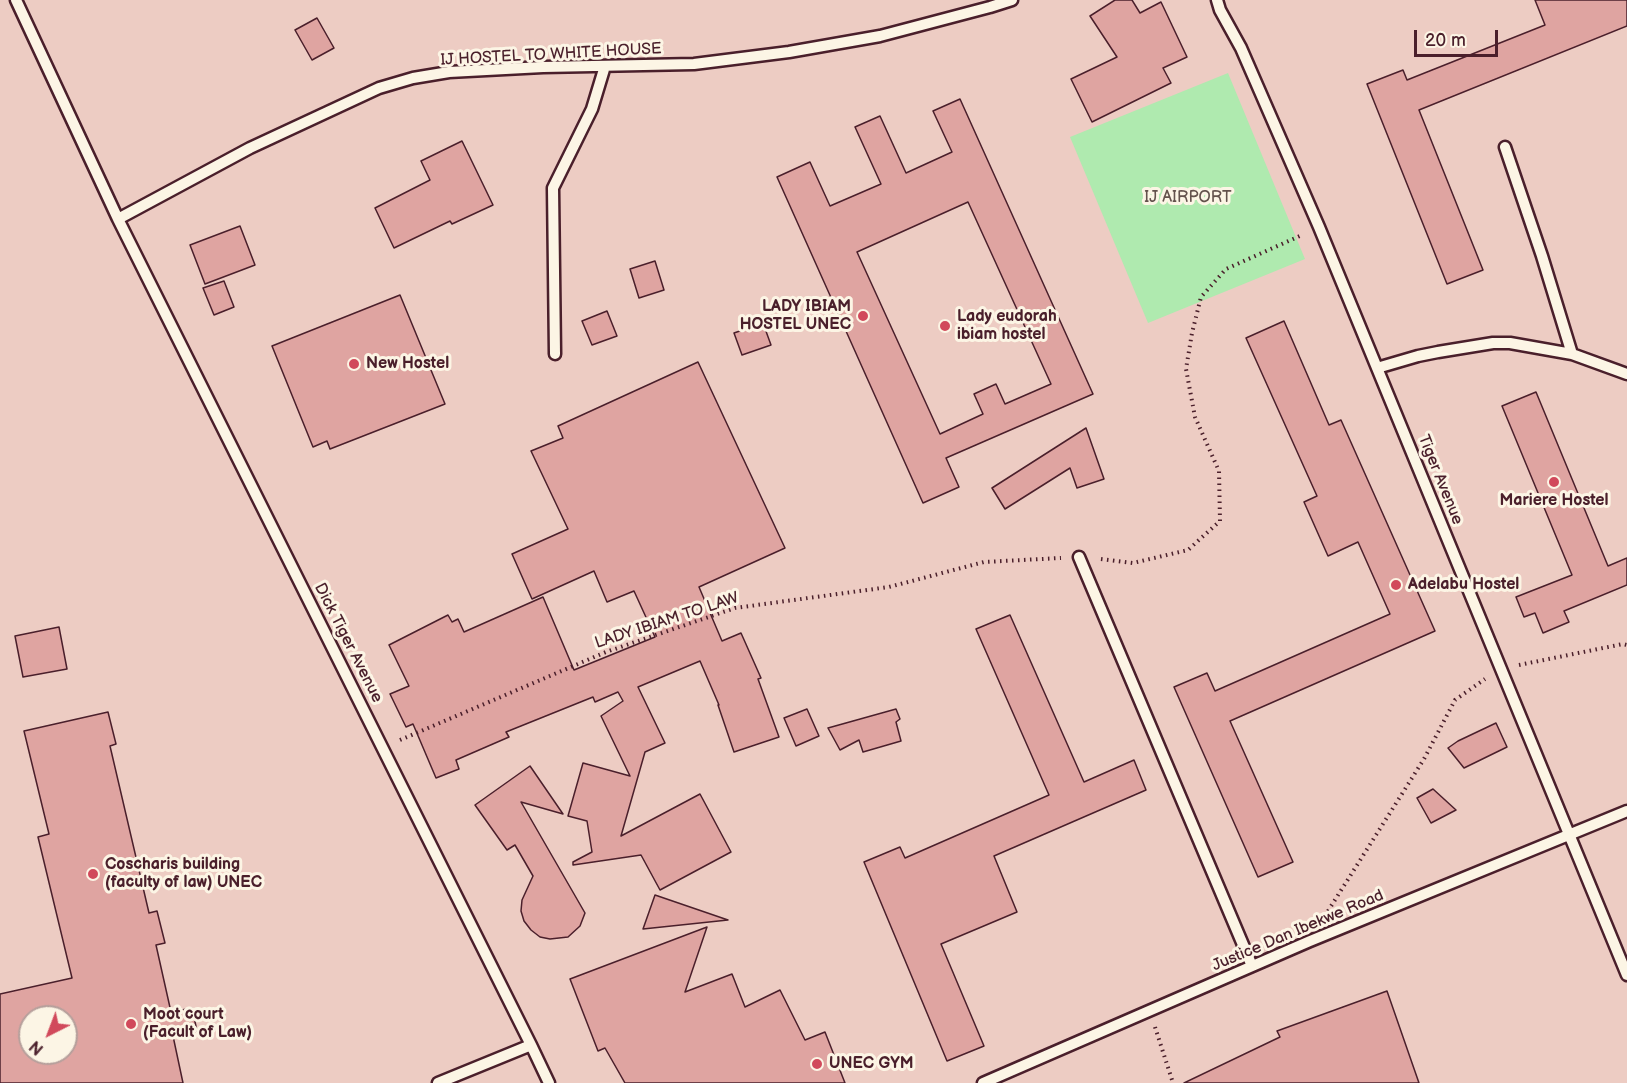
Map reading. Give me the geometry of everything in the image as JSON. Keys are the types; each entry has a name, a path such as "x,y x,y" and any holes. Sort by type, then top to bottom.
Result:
{"lane":[{"name":"Dick Tiger Avenue","path":"16,0 118,219 549,1083"},
{"name":"IJ HOSTEL TO WHITE HOUSE","path":"118,219 250,148 379,88 413,78 449,72 694,63 789,52 880,36 990,8 1012,0"},
{"name":"Tiger Avenue","path":"1217,0 1241,48 1319,227 1627,975"},
{"path":"555,354 553,188 592,109 605,66"},
{"path":"1504,147 1542,256 1572,354"},
{"path":"1377,368 1418,356 1493,343 1510,343 1572,354 1627,374"},
{"path":"1079,557 1252,966"},
{"name":"Justice Dan Ibekwe Road","path":"983,1083 1310,941 1627,811"},
{"path":"438,1083 531,1046"}],"path":[{"name":"LADY IBIAM TO LAW","path":"383,747 606,652 735,608 889,587 984,562 1079,557 1133,563 1188,550 1220,521 1219,471 1195,417 1186,369 1201,297 1227,269 1319,227"},
{"path":"1310,941 1424,759 1455,700 1501,668 1627,645"},
{"path":"1150,1011 1173,1083"}],"shaded area":[{"path":"0,0 1627,0 1627,1083 0,1083"}],"green space":[{"name":"IJ AIRPORT","path":"1228,73 1305,259 1148,323 1070,137"}],"building":[{"path":"1115,0 1132,0 1140,13 1161,2 1187,57 1163,68 1171,83 1092,122 1071,79 1117,57 1090,16"},
{"path":"1535,0 1627,0 1627,26 1419,110 1483,270 1447,284 1367,84 1403,70 1407,80 1545,25"},
{"path":"317,18 334,48 312,60 295,30"},
{"name":"LADY IBIAM HOSTEL UNEC","path":"960,99 1093,394 946,458 959,487 923,503 777,177 810,162 830,206 881,184 855,127 880,116 906,173 952,152 933,111","holes":["968,202 1051,384 1005,404 996,384 974,394 983,414 940,434 857,252"]},
{"path":"462,141 493,205 452,224 450,221 394,248 375,208 430,180 421,161"},
{"path":"240,226 255,265 205,284 190,245"},
{"path":"655,261 664,290 639,298 630,269"},
{"path":"224,281 234,307 214,315 203,288"},
{"name":"New Hostel","path":"400,295 445,404 330,449 327,441 313,447 272,346"},
{"path":"607,311 617,336 592,345 582,321"},
{"name":"Adelabu Hostel","path":"1284,321 1329,425 1341,420 1435,631 1230,721 1293,862 1258,877 1174,687 1207,673 1215,691 1390,614 1358,542 1328,556 1304,502 1317,496 1246,338"},
{"path":"763,323 771,345 742,355 734,333"},
{"path":"698,362 785,548 699,587 722,641 741,633 761,678 758,679 779,737 734,752 719,705 700,661 638,687 665,743 645,752 621,836 700,794 731,852 660,890 641,855 573,865 573,862 592,852 587,821 568,816 583,763 630,776 601,716 623,701 618,692 595,702 593,697 506,732 509,737 456,760 459,769 436,778 413,724 406,727 390,694 409,686 389,645 448,615 452,622 458,619 464,632 543,597 574,670 655,637 634,591 607,602 594,571 532,599 512,554 568,529 531,451 563,438 558,426"},
{"name":"Mariere Hostel","path":"1536,392 1608,566 1627,558 1627,585 1564,611 1569,622 1543,633 1535,613 1524,617 1516,597 1572,575 1502,406"},
{"path":"1086,428 1104,479 1077,488 1070,468 1005,509 992,488"},
{"path":"1010,615 1084,782 1134,760 1146,790 994,856 1017,912 941,944 984,1046 947,1061 864,862 900,847 905,858 1049,795 976,629"},
{"path":"59,627 67,669 23,677 15,636"},
{"path":"807,709 819,736 796,746 784,718"},
{"path":"896,709 900,719 896,722 901,741 863,752 859,740 840,750 828,728"},
{"path":"108,712 116,744 110,746 149,913 157,911 165,943 156,945 171,1012 192,1008 197,1031 173,1036 183,1083 0,1083 0,994 72,978 38,837 49,834 24,731"},
{"path":"1496,723 1507,747 1464,768 1448,748"},
{"path":"530,766 563,814 521,802 585,913 580,926 568,937 550,939 540,937 524,921 521,911 522,900 533,876 515,845 507,850 475,805"},
{"path":"1433,789 1456,810 1431,823 1417,798"},
{"path":"655,895 728,920 643,929"},
{"path":"707,927 685,992 732,974 745,1007 780,990 805,1040 825,1032 845,1083 625,1083 605,1048 598,1051 570,979"},
{"path":"1387,991 1419,1083 1184,1083 1280,1037 1277,1031"}],"place":[{"name":"LADY IBIAM HOSTEL UNEC","path":"863,316"},
{"name":"Lady eudorah ibiam hostel","path":"945,326"},
{"name":"New Hostel","path":"354,364"},
{"name":"Mariere Hostel","path":"1554,482"},
{"name":"Adelabu Hostel","path":"1396,585"},
{"name":"Coscharis building (faculty of law) UNEC","path":"93,874"},
{"name":"Moot court (Facult of Law)","path":"131,1024"},
{"name":"UNEC GYM","path":"817,1064"}]}
